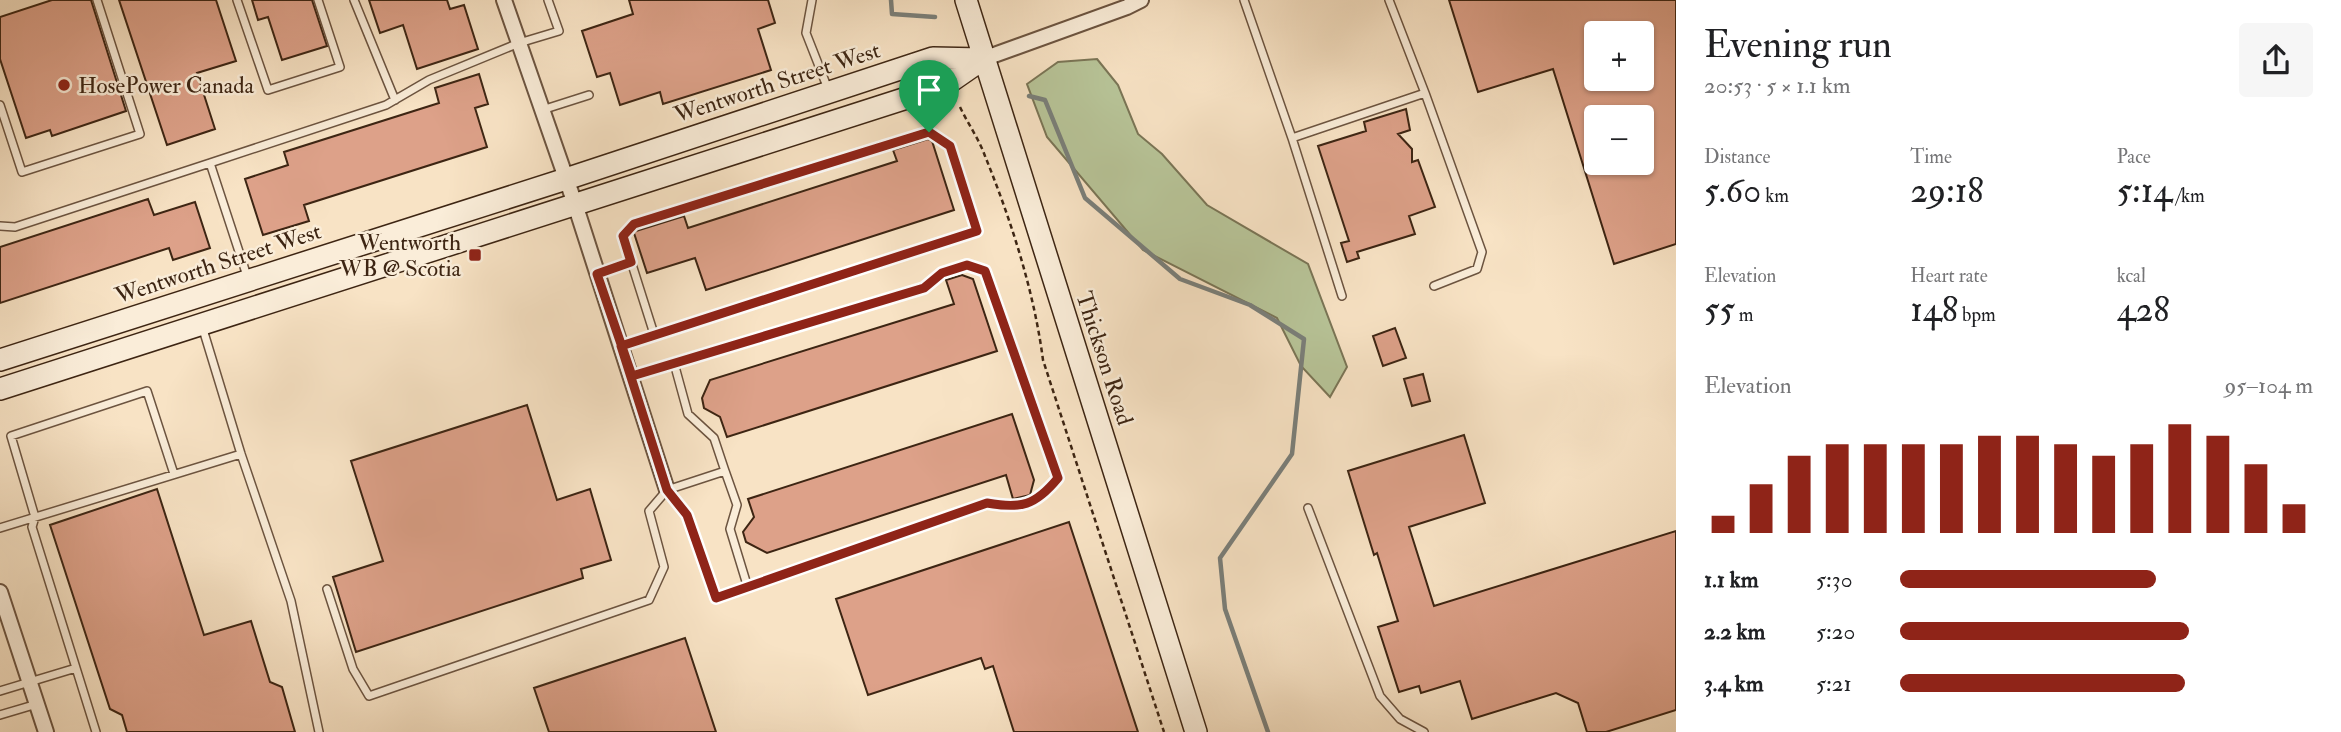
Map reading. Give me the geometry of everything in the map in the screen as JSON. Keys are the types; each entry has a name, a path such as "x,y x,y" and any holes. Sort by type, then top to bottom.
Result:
{"main road":[{"name":"Thickson Road","path":"966,0 1196,732"},
{"name":"Wentworth Street West","path":"0,360 933,58 983,59"},
{"path":"0,389 944,86 983,59"}],"street":[{"path":"504,0 575,204 667,490"},
{"path":"983,59 1141,0"},
{"path":"0,593 46,732"}],"lane":[{"path":"0,105 22,172 141,134 97,0"},
{"path":"237,0 268,90 340,67 318,0"},
{"path":"354,0 395,100"},
{"path":"0,226 15,227 386,105 429,80 519,43 559,30 548,0"},
{"path":"812,0 806,33 830,92"},
{"path":"1244,0 1292,138 1342,296"},
{"path":"1389,0 1482,251 1477,269 1434,286"},
{"path":"1292,138 1424,93"},
{"path":"542,110 589,95"},
{"path":"621,346 977,231 950,146 929,132 634,224 623,236 654,334"},
{"path":"211,163 248,281"},
{"path":"597,274 631,262"},
{"path":"632,376 924,288 942,273 967,265 985,271 1058,478 1043,496 1012,508 987,503 716,598 687,515 667,490"},
{"path":"201,324 291,601 319,732"},
{"path":"674,363 688,414 714,438 737,505 730,529 748,588"},
{"path":"96,732 32,527 35,517 11,436 147,391 174,474"},
{"path":"0,528 242,454"},
{"path":"327,589 353,669 369,696 649,600 664,567 649,511 667,490 725,471"},
{"path":"1308,508 1380,696 1400,719 1424,732"},
{"path":"0,691 76,668"},
{"path":"0,715 37,704"}],"path":[{"path":"960,107 985,154 1012,233 1036,314 1043,360 1164,732"}],"green space":[{"path":"1097,59 1118,85 1138,134 1162,154 1207,205 1308,264 1347,367 1330,397 1301,366 1277,318 1143,250 1047,137 1027,84 1058,62"}],"building":[{"name":"HosePower Canada","path":"52,0 91,0 126,111 52,136 50,130 26,138 0,59 0,17"},
{"path":"119,0 216,0 236,61 197,73 215,129 167,145"},
{"path":"252,0 312,0 327,46 282,60 268,17 258,20"},
{"path":"369,0 447,0 450,9 464,5 478,49 417,69 403,25 380,33"},
{"path":"629,0 768,0 775,23 758,29 771,70 663,104 660,92 620,105 610,73 597,77 582,31 633,14"},
{"path":"1449,0 1676,0 1676,244 1614,264 1586,175 1654,175 1654,105 1584,105 1584,168 1553,69 1478,92"},
{"path":"479,74 488,104 475,108 487,147 304,205 309,221 263,235 245,179 288,165 284,152 439,103 435,88"},
{"path":"1406,109 1410,130 1398,134 1412,149 1412,162 1418,160 1435,207 1409,216 1415,234 1357,252 1359,258 1347,262 1341,243 1349,241 1318,146 1366,131 1364,122"},
{"path":"928,139 932,141 954,210 706,290 695,258 647,273 634,233 636,231 684,216 688,228 897,161 893,150"},
{"path":"148,199 154,215 195,202 210,248 173,260 169,248 0,303 0,247"},
{"path":"962,275 973,279 997,351 727,437 720,417 704,408 702,398 710,380 954,304 946,280"},
{"path":"1395,328 1406,358 1383,366 1373,336"},
{"path":"1423,374 1430,401 1412,406 1404,379"},
{"path":"527,405 557,500 590,489 611,560 581,569 583,578 356,652 333,577 383,561 351,461"},
{"path":"1012,414 1034,480 1030,495 1013,499 1006,475 767,553 746,542 743,532 754,517 748,499"},
{"path":"1464,435 1485,503 1409,527 1434,606 1676,531 1676,710 1606,732 1587,732 1578,703 1556,693 1472,719 1460,681 1421,693 1419,686 1399,692 1378,627 1398,621 1348,471"},
{"path":"157,489 204,635 251,621 270,682 282,687 295,732 127,732 122,715 110,709 50,525"},
{"path":"1069,522 1138,732 1014,732 993,666 985,669 981,658 868,695 836,599"},
{"path":"685,638 716,732 549,732 534,688"}],"waterway":[{"path":"891,0 892,14 935,17"},
{"path":"1029,96 1045,100 1085,198 1180,279 1250,305 1304,339 1292,454 1220,558 1225,609 1268,732"}],"place":[{"name":"HosePower Canada","path":"64,85"},
{"name":"Wentworth WB @ Scotia","path":"475,255"}],"route":[{"path":"929,132 634,224 623,236 631,262 597,274 621,346 632,376 924,288 942,273 967,265 985,271 1058,478 1043,496 1012,508 987,503 716,598 687,515 667,490 621,346 977,231 950,146 929,132"}]}
